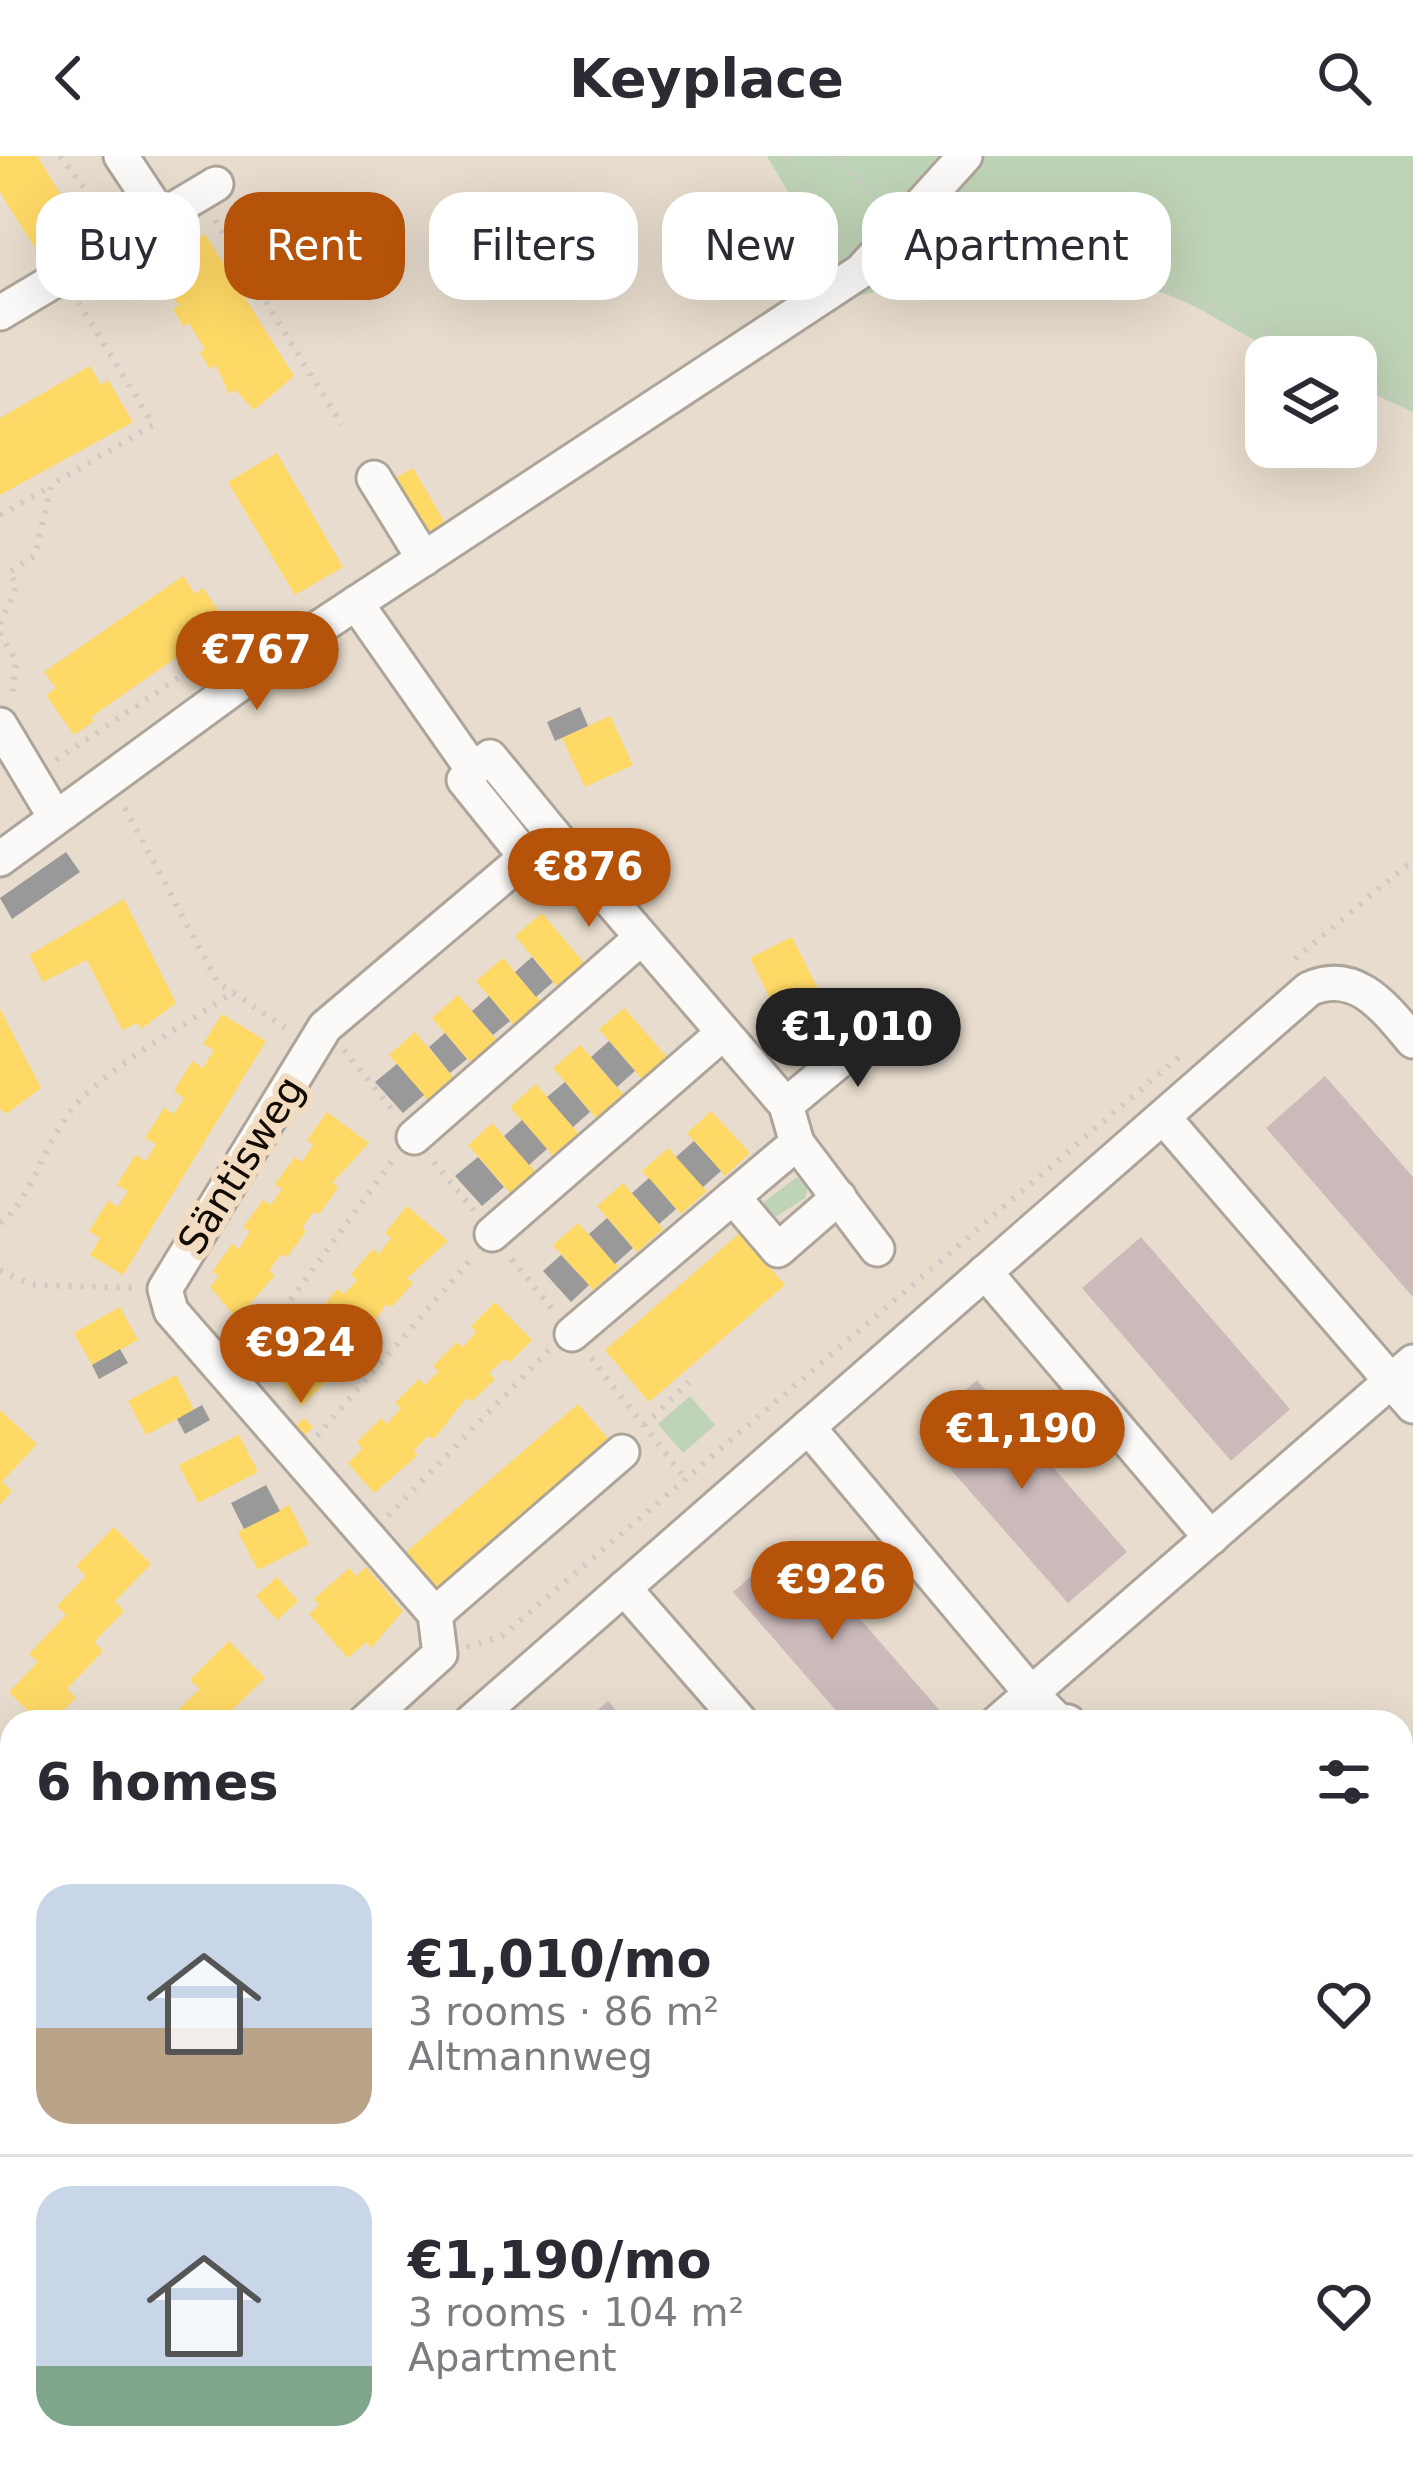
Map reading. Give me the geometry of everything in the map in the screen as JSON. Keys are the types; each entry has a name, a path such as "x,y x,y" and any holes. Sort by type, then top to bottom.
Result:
{"street":[{"path":"121,156 152,192"},
{"path":"0,859 356,603 861,272 965,156"},
{"path":"200,194 216,184"},
{"path":"0,313 36,291"},
{"path":"374,478 424,559"},
{"path":"356,603 472,770"},
{"path":"6,713 55,817"},
{"path":"526,857 464,780 490,757 786,1106 797,1143 887,1262"},
{"name":"Säntisweg","path":"435,1614 171,1311 165,1289 326,1028 553,834"},
{"path":"404,1147 641,938"},
{"path":"485,1710 1309,989 1328,980 1353,983 1385,1008 1413,1041"},
{"path":"786,1106 886,1022"},
{"path":"482,1246 723,1033"},
{"path":"1012,1710 1211,1538 1406,1383 1164,1118"},
{"path":"562,1341 797,1143"},
{"path":"733,1198 778,1250 839,1197"},
{"path":"985,1272 1211,1538"},
{"path":"808,1427 1047,1710"},
{"path":"378,1710 440,1654 435,1614 622,1452"},
{"path":"624,1588 731,1710"}],"path":[{"path":"60,156 87,192"},
{"path":"786,156 861,272 980,259 1070,261 1168,286 1270,336"},
{"path":"200,218 220,222 342,424"},
{"path":"0,515 153,425 78,300"},
{"path":"1377,388 1413,406"},
{"path":"6,713 16,662 0,629 17,585 9,572 35,556 52,485"},
{"path":"49,765 220,650 242,682"},
{"path":"109,778 218,982 313,1048"},
{"path":"1288,965 1413,860"},
{"path":"0,1223 20,1209 56,1127 83,1096 235,991"},
{"path":"440,1654 502,1636 1181,1055"},
{"path":"232,1380 404,1147"},
{"path":"298,1456 482,1246"},
{"path":"887,1262 906,1286"},
{"path":"0,1270 32,1285 165,1289"},
{"path":"368,1536 562,1341"},
{"path":"644,1425 689,1382"},
{"path":"676,1464 685,1478"}],"green space":[{"path":"767,156 1413,156 1413,412 1377,396 1377,336 1247,336 1171,296 1171,192 862,192 862,295 850,298 838,277 838,192 788,192"},
{"path":"797,1177 808,1188 805,1198 771,1220 764,1202"},
{"path":"690,1396 715,1425 683,1453 658,1424"}],"building: Homes":[{"path":"0,156 37,156 59,192 36,192 36,246 34,247 0,192"},
{"path":"205,234 224,264 224,300 246,300 294,376 254,410 235,390 229,394 216,365 210,369 200,353 205,349 189,323 184,327 173,309 179,305 175,300 200,300 200,237"},
{"path":"90,366 101,385 108,380 133,422 0,495 0,418"},
{"path":"277,453 343,567 295,595 228,482"},
{"path":"413,468 447,526 424,540 390,481"},
{"path":"183,576 195,594 203,588 230,628 210,642 207,636 91,717 94,721 74,735 46,695 56,688 44,672"},
{"path":"610,716 633,765 585,787 562,738"},
{"path":"124,899 176,1003 141,1029 138,1023 122,1030 87,960 43,982 29,955"},
{"path":"542,913 584,963 557,986 515,936"},
{"path":"792,937 834,1020 791,1041 750,958"},
{"path":"503,958 541,1002 514,1025 476,981"},
{"path":"458,995 497,1040 471,1063 432,1018"},
{"path":"624,1008 667,1057 642,1079 599,1029"},
{"path":"0,1009 41,1088 6,1114 0,1109"},
{"path":"222,1014 266,1041 123,1275 90,1255 100,1238 89,1231 108,1201 118,1207 128,1191 117,1185 135,1155 146,1161 156,1144 145,1138 164,1108 174,1114 184,1098 174,1091 192,1061 203,1068 214,1050 203,1044"},
{"path":"415,1032 454,1078 428,1101 389,1055"},
{"path":"580,1045 623,1094 596,1118 553,1068"},
{"path":"536,1084 579,1134 553,1156 510,1107"},
{"path":"711,1111 750,1153 725,1176 687,1133"},
{"path":"327,1112 369,1143 332,1183 338,1188 319,1214 313,1212 287,1257 281,1254 269,1271 275,1275 237,1319 210,1287 219,1276 212,1272 232,1244 239,1249 250,1232 243,1227 263,1200 271,1205 282,1189 275,1184 295,1157 302,1162 313,1145 307,1140"},
{"path":"492,1123 536,1172 511,1194 468,1145"},
{"path":"668,1148 707,1191 681,1214 642,1171"},
{"path":"623,1183 663,1229 637,1252 597,1206"},
{"path":"407,1206 448,1241 407,1278 413,1283 392,1307 386,1304 357,1348 351,1345 337,1361 343,1365 302,1406 276,1376 287,1362 281,1357 303,1330 309,1336 322,1320 316,1315 337,1289 344,1294 357,1280 351,1274 373,1249 379,1254 391,1238 385,1233"},
{"path":"578,1223 619,1267 593,1290 553,1245"},
{"path":"740,1233 785,1285 649,1402 605,1350"},
{"path":"495,1302 532,1340 510,1362 504,1359 489,1373 495,1379 472,1401 466,1398 434,1439 428,1436 413,1451 418,1455 374,1493 348,1463 363,1448 357,1442 381,1418 387,1424 401,1408 395,1403 419,1379 425,1385 439,1371 433,1366 457,1342 463,1347 476,1332 471,1326"},
{"path":"120,1307 138,1340 92,1365 74,1333"},
{"path":"176,1375 194,1410 146,1435 128,1401"},
{"path":"578,1404 610,1441 436,1590 405,1553"},
{"path":"0,1410 37,1444 2,1482 12,1491 0,1505"},
{"path":"304,1418 313,1427 304,1435 296,1426"},
{"path":"239,1435 258,1472 198,1503 179,1465"},
{"path":"289,1505 309,1544 258,1570 238,1532"},
{"path":"114,1527 151,1564 115,1601 124,1611 94,1642 103,1651 67,1689 76,1698 64,1710 27,1710 9,1692 38,1662 29,1654 66,1615 57,1606 86,1576 76,1566"},
{"path":"366,1567 403,1611 371,1648 366,1642 348,1658 309,1614 319,1605 314,1599 349,1568 356,1576"},
{"path":"277,1577 298,1601 277,1620 256,1596"},
{"path":"229,1641 265,1678 232,1710 178,1710 200,1689 190,1680"}],"building: Industry":[{"path":"580,707 588,726 555,741 547,722"},
{"path":"66,852 80,872 12,919 0,898"},
{"path":"532,957 553,982 536,997 515,972"},
{"path":"489,996 510,1021 493,1035 472,1011"},
{"path":"829,1023 839,1045 799,1064 788,1042"},
{"path":"445,1033 467,1059 450,1073 429,1047"},
{"path":"609,1041 635,1071 617,1087 591,1057"},
{"path":"397,1064 424,1095 403,1113 375,1082"},
{"path":"565,1082 590,1112 573,1127 547,1097"},
{"path":"522,1120 547,1149 529,1165 504,1136"},
{"path":"694,1141 721,1171 703,1187 676,1157"},
{"path":"478,1157 504,1187 482,1206 455,1176"},
{"path":"649,1178 676,1209 659,1224 632,1193"},
{"path":"607,1218 633,1248 615,1264 589,1234"},
{"path":"561,1255 589,1285 571,1302 543,1271"},
{"path":"120,1349 128,1363 99,1379 92,1365"},
{"path":"202,1405 210,1420 185,1434 177,1419"},
{"path":"266,1485 280,1511 244,1529 231,1503"}],"building: Other":[{"path":"1325,1076 1413,1177 1413,1297 1266,1128"},
{"path":"1141,1237 1290,1409 1231,1461 1082,1288"},
{"path":"977,1380 1127,1552 1068,1603 918,1432"},
{"path":"792,1541 939,1710 836,1710 733,1592"}]}
